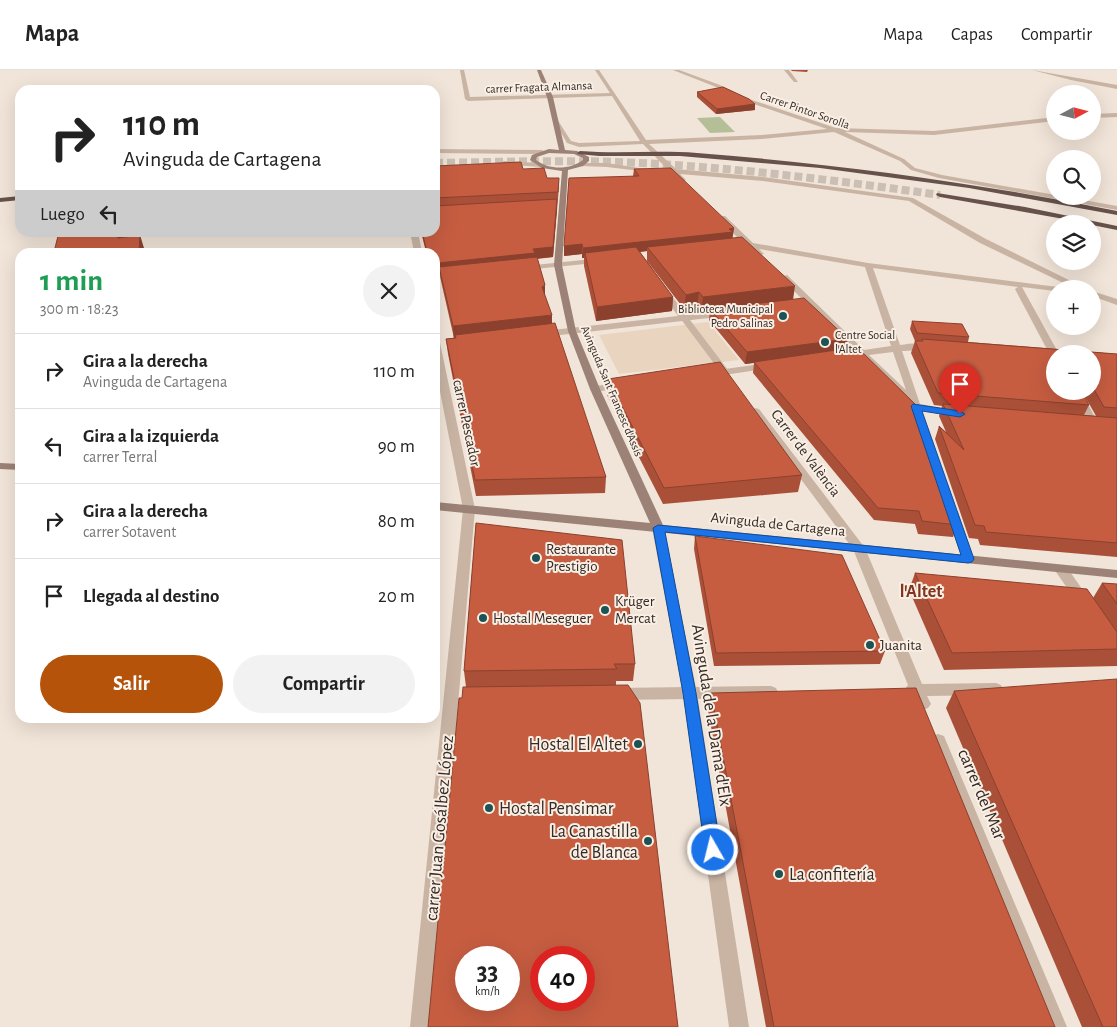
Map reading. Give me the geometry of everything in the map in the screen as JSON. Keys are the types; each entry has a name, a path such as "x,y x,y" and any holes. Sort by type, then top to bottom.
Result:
{"highway":[{"path":"580,153 609,155 655,153 766,161 877,173 988,189 1117,213"},
{"path":"1117,221 939,192 1117,228"},
{"path":"0,200 15,198"},
{"path":"0,206 15,204"}],"main road":[{"path":"539,70 550,97 562,151"},
{"path":"562,151 580,153 586,157 586,162 582,165 565,168 540,166 535,163 533,158 542,152 562,151"},
{"name":"Avinguda Sant Francesc d’Assís","path":"565,168 558,204 558,265 572,331 595,389 658,528"},
{"path":"0,466 15,468"},
{"name":"Avinguda de Cartagena","path":"440,506 1117,574"}],"street":[{"name":"carrer Fragata Almansa","path":"462,70 468,99 611,95"},
{"path":"597,70 611,95 644,142 689,185"},
{"name":"Carrer Pintor Sorolla","path":"675,70 718,86 744,99 872,145 902,160 914,169 926,173 1046,194"},
{"path":"786,70 796,81"},
{"path":"1034,70 1117,87"},
{"path":"1101,116 1117,115"},
{"path":"555,120 572,144 762,137 834,130 934,133 1046,120"},
{"path":"440,151 511,154 533,158"},
{"path":"511,154 542,152"},
{"path":"498,164 540,166"},
{"path":"582,165 608,165 656,170"},
{"path":"665,171 764,179 911,199 928,207 983,241 1064,280"},
{"name":"Carrer Pintor Sorolla","path":"1101,205 1117,208"},
{"path":"716,212 764,258"},
{"path":"741,246 750,245 868,265 1046,288"},
{"path":"520,269 611,260"},
{"path":"868,265 918,411"},
{"path":"778,271 864,354 918,411 970,414"},
{"path":"440,277 463,275"},
{"path":"655,280 728,376"},
{"path":"1019,289 1047,345"},
{"path":"1101,297 1117,302"},
{"path":"796,305 811,303"},
{"path":"533,336 740,312"},
{"path":"846,356 914,346 942,348"},
{"name":"carrer Pescador","path":"440,351 469,509"},
{"path":"697,376 728,376 781,365"},
{"path":"595,389 632,384"},
{"path":"1081,400 1094,425"},
{"name":"Carrer de València","path":"748,403 859,548"},
{"path":"947,498 968,559"},
{"name":"carrer Juan Gosálbez López","path":"420,1027 469,509"},
{"name":"Avinguda de la Dama d'Elx","path":"658,528 690,693 739,1027"},
{"name":"carrer del Mar","path":"859,548 1057,1027"},
{"path":"1061,569 1089,609"},
{"path":"897,690 1012,688"},
{"path":"600,694 788,692"},
{"path":"451,696 471,695"}],"green space":[{"path":"720,117 735,132 710,133 697,118"}],"shaded area":[{"path":"708,322 739,360 619,374 599,335"}],"building":[{"path":"723,87 749,99 755,104 717,109 697,92"},
{"path":"521,162 523,169 544,168 547,178 559,178 558,192 440,198 440,166"},
{"path":"671,168 734,228 729,229 733,232 583,248 582,244 564,246 569,178 639,176 634,169"},
{"path":"557,199 553,247 533,249 535,253 440,263 440,248 426,248 423,237 440,237 440,206"},
{"path":"58,237 140,237 139,248 55,248"},
{"path":"742,237 795,286 703,297 699,292 686,295 647,247"},
{"path":"636,247 673,297 597,307 585,253"},
{"path":"537,257 545,285 542,287 552,315 453,326 440,267"},
{"path":"804,298 848,339 747,352 710,309"},
{"path":"912,321 962,324 969,337 917,333"},
{"path":"555,323 606,477 475,480 446,339 456,338 455,335"},
{"path":"922,339 1046,349 1046,400 1086,400 1089,405 938,393 915,341 923,341"},
{"path":"857,347 916,405 958,525 922,521 919,511 878,508 754,362"},
{"path":"1101,353 1117,354 1117,408 1104,407 1100,400"},
{"path":"720,362 802,475 664,488 608,379"},
{"path":"943,404 1117,418 1117,543 986,532 984,526 975,525 939,426 964,450"},
{"path":"476,523 622,540 635,664 614,664 617,669 464,671"},
{"path":"695,536 842,555 885,651 716,653"},
{"path":"915,573 1087,589 1117,632 1117,649 952,653"},
{"path":"1102,583 1117,584 1117,604"},
{"path":"1117,679 1117,1027 1103,1027 954,691"},
{"path":"628,685 640,703 678,1027 428,1027 459,698 462,698 463,687"},
{"path":"916,688 1055,1027 774,1027 711,693"}],"tunnel":[{"path":"440,163 571,161 657,164 779,174 940,195"}],"place":[{"name":"Biblioteca Municipal Pedro Salinas","path":"783,316"},
{"name":"Centre Social l'Altet","path":"825,342"},
{"name":"Restaurante Prestigio","path":"536,558"},
{"name":"Krüger Mercat","path":"605,610"},
{"name":"Hostal Meseguer","path":"483,618"},
{"name":"Juanita","path":"870,645"},
{"name":"Hostal El Altet","path":"638,744"},
{"name":"Hostal Pensimar","path":"489,808"},
{"name":"La Canastilla de Blanca","path":"648,841"},
{"name":"La confitería","path":"779,874"}],"district":[{"name":"l'Altet","path":"921,591"}],"route":[{"path":"713,850 690,693 658,528 968,559 916,406 960,414"}]}
